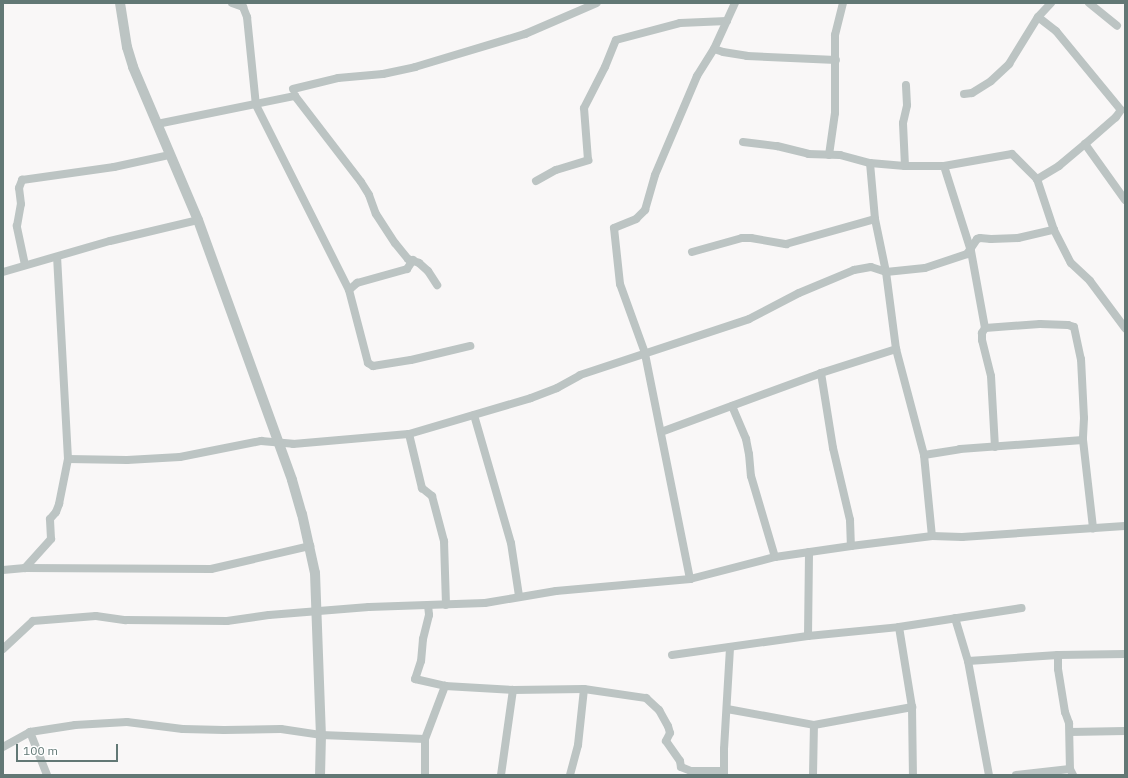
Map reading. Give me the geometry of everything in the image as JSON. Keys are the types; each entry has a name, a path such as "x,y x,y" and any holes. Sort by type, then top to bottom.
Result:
{"street":[{"path":"120,3 127,47 133,67 198,220 277,443 292,480 310,546 315,572 321,735 317,775"},
{"path":"232,3 243,7 247,17 256,105 350,290 368,363 370,365 411,360 470,346"},
{"path":"293,89 338,78 382,74 415,67 525,34 597,3"},
{"path":"690,579 646,353 620,284 614,228 636,219 646,210 655,175 696,76 714,48 735,3"},
{"path":"828,155 835,113 835,35 843,3"},
{"path":"964,94 972,93 991,81 1008,64 1038,17 1051,3"},
{"path":"1089,3 1117,26"},
{"path":"1036,179 1059,166 1116,117 1121,110 1056,31 1038,17"},
{"path":"536,181 556,170 588,160 584,108 605,67 616,40 680,23 727,21"},
{"path":"714,48 723,52 747,56 836,60"},
{"path":"905,166 903,123 906,105 906,85"},
{"path":"157,124 295,96 362,182 369,195 376,214 395,243 410,261 419,263 428,271 437,285"},
{"path":"743,142 777,146 808,154 840,155 870,163 905,166 944,166 1012,154 1036,179 1054,230 1071,263 1090,282 1125,328"},
{"path":"1085,144 1125,200"},
{"path":"25,265 17,226 21,204 19,188 22,180 114,167 170,156"},
{"path":"870,163 875,219 886,272 896,349 924,455 932,536"},
{"path":"944,166 971,251 985,328 982,333 982,340 991,376 995,447"},
{"path":"692,252 742,238 751,238 786,244 875,219"},
{"path":"3,272 110,241 198,220"},
{"path":"68,459 127,460 180,457 260,441 294,444 409,434 531,398 557,388 580,375 749,318 839,275 871,267 886,272 925,268 967,254 971,251 977,239 980,238 1018,238 1054,230"},
{"path":"25,568 51,539 50,519 56,512 59,504 68,459 57,256"},
{"path":"350,290 357,283 407,269 410,261"},
{"path":"985,328 1040,324 1068,325 1074,327 1081,359 1084,418 1083,440 1093,528"},
{"path":"661,432 821,373 896,349"},
{"path":"821,373 833,448 850,520 852,546"},
{"path":"732,406 746,439 750,454 751,476 775,556"},
{"path":"474,415 511,543 519,596"},
{"path":"409,434 422,488 432,496 444,541 446,605"},
{"path":"924,455 960,449 1083,440"},
{"path":"3,649 33,621 96,616 126,620 220,621 269,615 369,607 485,603 519,596 690,579 775,556 932,536 962,537 1125,526"},
{"path":"3,570 25,568 211,569 310,546"},
{"path":"808,636 809,552"},
{"path":"428,605 429,615 423,639 421,661 415,679 445,686 514,690 584,689 646,698 659,710 668,726 670,733 666,741 680,761 681,767 691,771 724,773 730,647"},
{"path":"672,655 808,636 899,627 1022,608"},
{"path":"956,618 968,661 989,775"},
{"path":"899,627 912,707 913,775"},
{"path":"968,661 1058,655 1125,654"},
{"path":"1016,775 1072,772 1070,732 1058,669 1058,655"},
{"path":"425,775 426,739 445,686"},
{"path":"570,775 578,745 584,689"},
{"path":"501,775 514,690"},
{"path":"727,709 814,724 912,707"},
{"path":"3,747 30,732 75,725 126,722 197,729 281,729 321,735 426,739"},
{"path":"814,724 814,775"},
{"path":"1070,732 1125,731"},
{"path":"30,732 47,775"}]}
